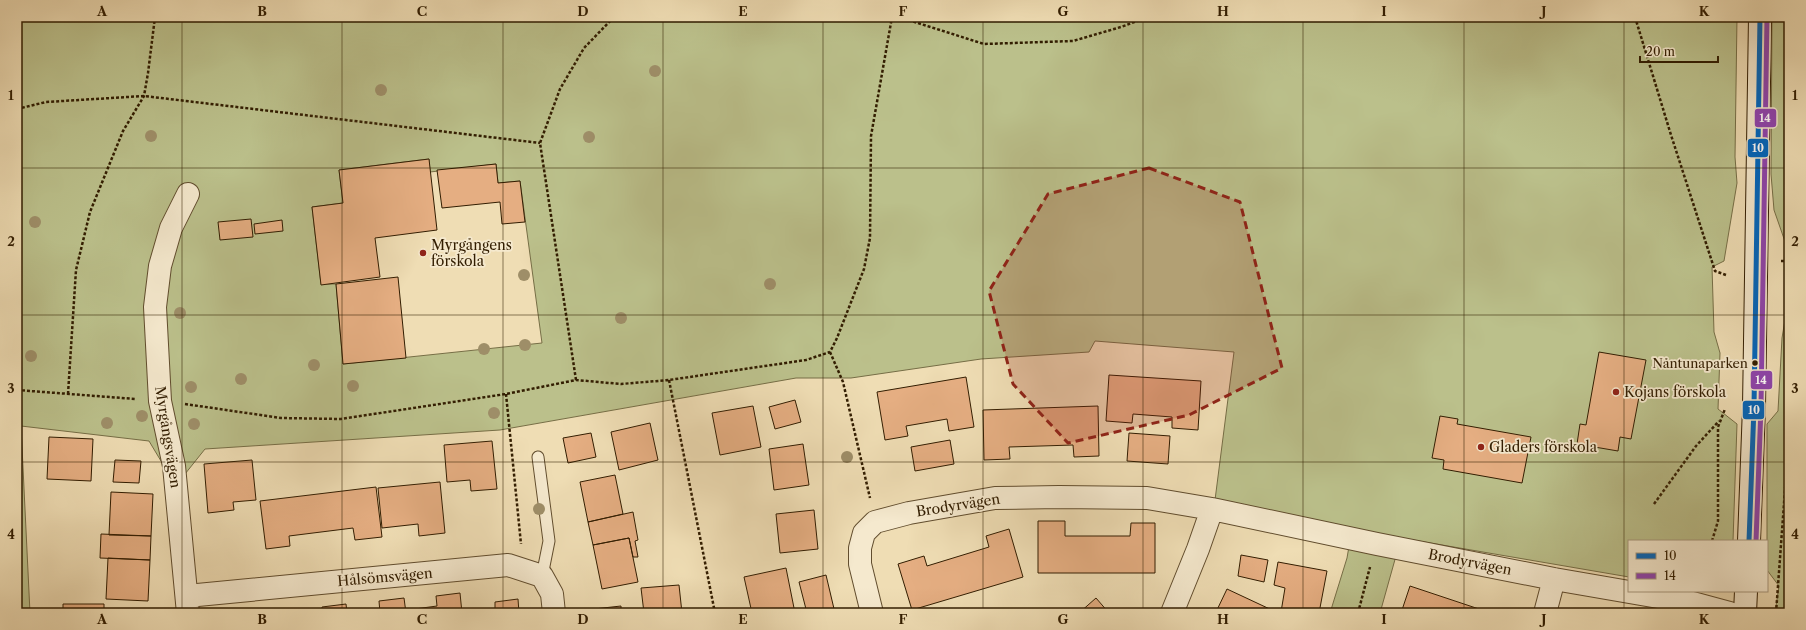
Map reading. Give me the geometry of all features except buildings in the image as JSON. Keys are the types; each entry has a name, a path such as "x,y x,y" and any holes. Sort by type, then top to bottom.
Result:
{"street":[{"path":"1749,540 1754,407 1760,17"},
{"name":"Myrgångsvägen","path":"187,604 174,466 160,401 155,307 160,266 171,228 188,194"},
{"name":"Brodyrvägen","path":"875,522 909,513 995,498 1147,498 1212,509 1377,544 1554,579 1628,592"},
{"path":"1172,613 1198,549 1212,509"},
{"path":"872,613 860,564 860,548 864,533 875,522"},
{"name":"Hålsömsvägen","path":"187,604 508,565 533,573"},
{"path":"533,573 552,594 554,613"},
{"path":"1545,613 1554,579"},
{"name":"Brodyrvägen","path":"1629,592 1693,603 1730,613"},
{"path":"1745,613 1746,592"}],"lane":[{"path":"533,573 549,541 538,457"}],"path":[{"path":"68,394 76,270 90,212 123,131 144,96 154,17"},
{"path":"576,380 540,143 560,89 584,48 614,17"},
{"path":"17,390 160,401 281,418 341,419 506,394 576,380 622,384 669,380 806,360 830,352 864,269 870,238 871,136 892,17"},
{"path":"899,17 984,44 1073,41 1121,27 1148,17"},
{"path":"1635,17 1671,135 1715,270 1726,275"},
{"path":"17,109 46,102 144,96 540,143"},
{"path":"830,352 843,382 875,522"},
{"path":"669,380 715,613"},
{"path":"506,394 533,573"},
{"path":"1712,540 1718,521 1718,427 1725,409"},
{"path":"1654,504 1699,442 1721,419"},
{"path":"1776,613 1789,435"},
{"path":"1358,613 1377,544"}],"highlighted area":[{"path":"1149,168 1240,202 1282,368 1189,415 1068,443 1013,384 989,291 1048,194"}],"green space":[{"path":"17,17 1737,17 1735,157 1737,183 1724,261 1712,267 1714,332 1720,353 1718,409 1737,424 1733,540 1628,540 1628,577 1401,538 1380,613 1330,613 1347,558 1352,529 1215,500 1234,352 1095,341 1089,352 981,359 851,378 796,378 500,430 205,449 185,474 161,461 149,441 21,426 30,613 17,613","holes":["429,159 430,172 496,164 498,183 520,181 542,343 343,364 336,284 321,284 312,207 343,203 339,170"]},
{"path":"1772,17 1789,17 1789,253 1774,210 1771,174"},
{"path":"1789,296 1789,613 1775,613 1779,586 1768,571 1767,424 1778,411 1782,338"}],"transit line":[{"name":"10","path":"1749,540 1754,407 1760,17"},
{"name":"14","path":"1756,540 1761,407 1767,17"}],"place":[{"name":"Myrgångens förskola","path":"423,253"},
{"name":"Nåntunaparken","path":"1755,363"},
{"name":"Kojans förskola","path":"1616,392"},
{"name":"Gladers förskola","path":"1481,447"}]}
